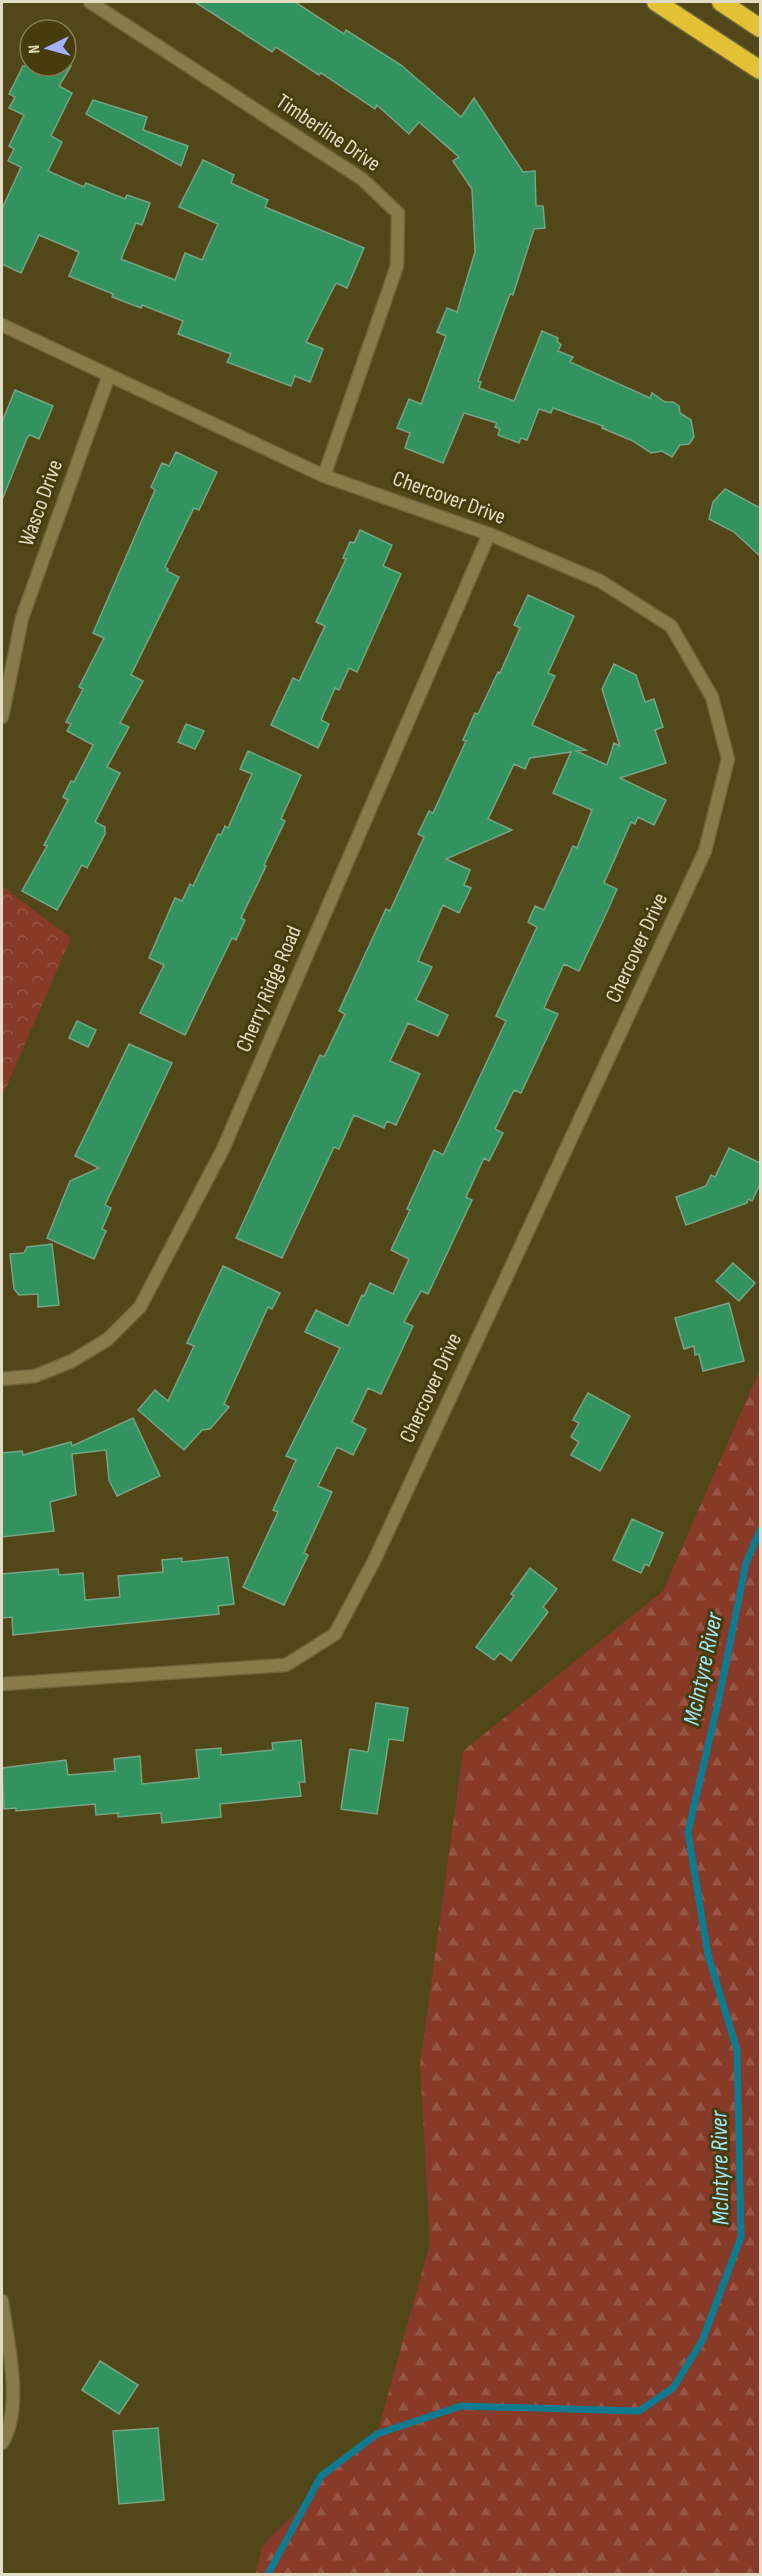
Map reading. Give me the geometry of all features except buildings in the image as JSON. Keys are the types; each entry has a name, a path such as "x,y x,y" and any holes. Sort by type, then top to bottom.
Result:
{"highway":[{"path":"656,2 760,70"},
{"path":"721,2 760,28"}],"street":[{"name":"Timberline Drive","path":"90,2 362,179 398,213 397,266 324,476"},
{"name":"Chercover Drive","path":"2,325 324,476 489,534 600,580 672,626 712,697 728,759 705,851 374,1561 335,1634 286,1665 2,1684"},
{"name":"Wasco Drive","path":"2,717 22,618 109,375"},
{"name":"Cherry Ridge Road","path":"2,1380 35,1376 72,1361 108,1339 140,1307 223,1149 489,534"},
{"path":"2,2301 12,2383 11,2420 2,2443"}],"green space":[{"path":"2,886 71,938 2,1097"},
{"path":"760,1369 760,2574 256,2574 262,2546 308,2500 321,2476 377,2434 430,2243 420,2065 463,1751 663,1591"}],"waterway":[{"name":"McIntyre River","path":"268,2574 321,2476 377,2434 461,2406 639,2411 673,2388 702,2341 741,2237 737,2050 708,1955 688,1832 719,1698 746,1563 760,1530"}]}
